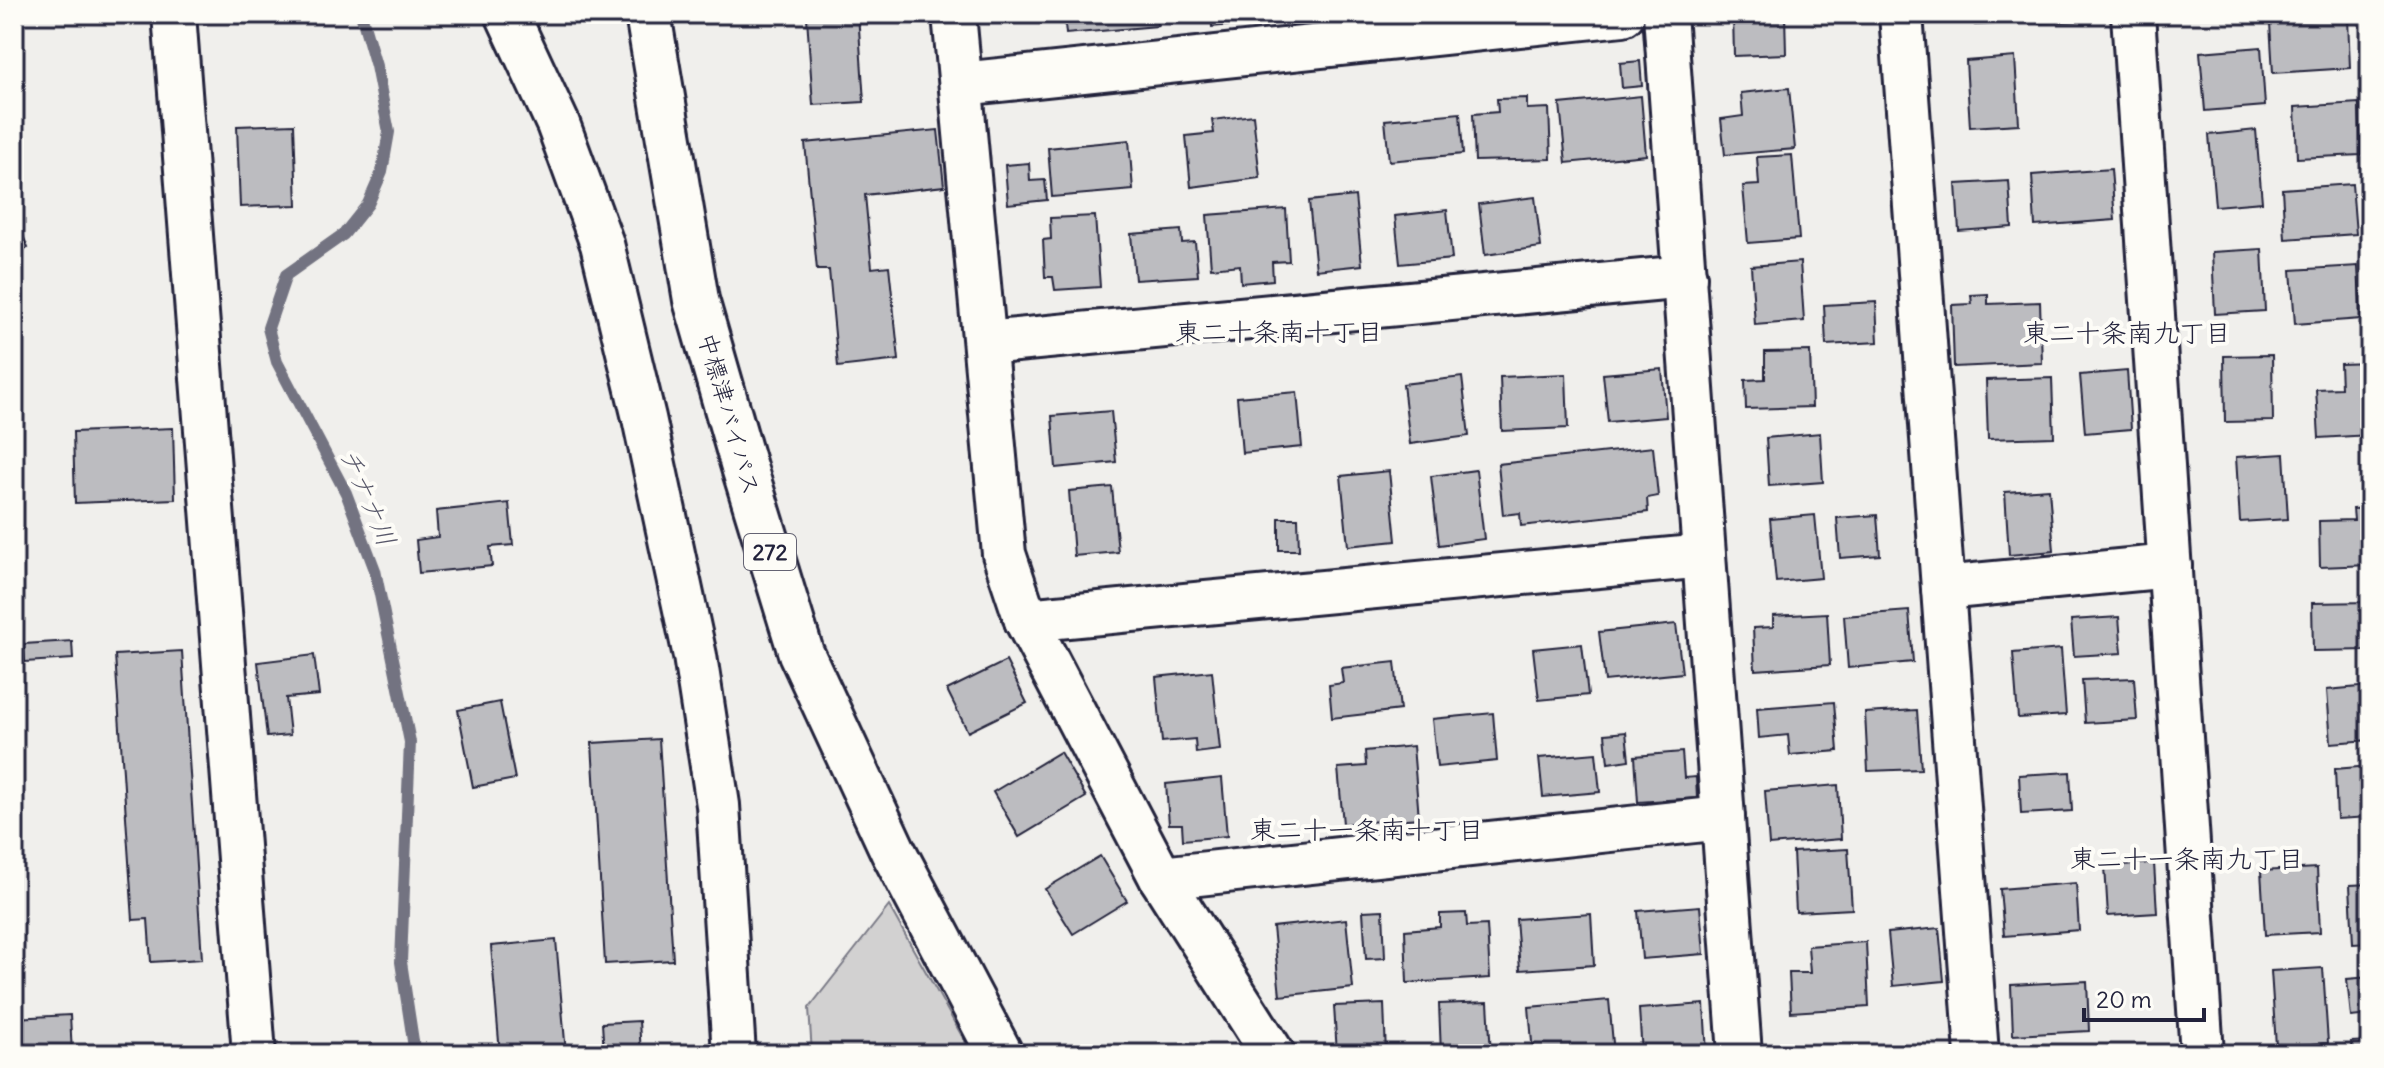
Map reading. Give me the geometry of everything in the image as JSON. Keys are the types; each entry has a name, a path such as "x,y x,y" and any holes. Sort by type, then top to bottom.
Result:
{"highway":[{"name":"中標津バイパス","path":"648,14 696,300 801,653 893,851 1000,1054"}],"street":[{"path":"174,14 254,1054"},
{"path":"507,14 558,124 602,244 644,418 695,656 718,805 734,1054"},
{"path":"954,14 1004,554 1026,620 1161,878 1273,1054"},
{"path":"961,84 1623,14"},
{"path":"1665,14 1740,1054"},
{"path":"1901,14 1977,1054"},
{"path":"2133,14 2202,1054"},
{"path":"985,343 1685,277"},
{"path":"1026,620 1704,556"},
{"path":"1943,588 2170,566"},
{"path":"1161,878 1723,818"}],"shaded area":[{"path":"889,906 972,1054 812,1054 809,1008"}],"building":[{"path":"858,14 864,102 813,105 807,17"},
{"path":"1064,14 1156,14 1157,26 1066,34"},
{"path":"1211,14 1306,14 1307,18 1212,27"},
{"path":"1733,14 1785,14 1786,54 1734,56"},
{"path":"1974,14 2016,14 2017,23 1975,25"},
{"path":"2032,14 2085,14 2085,21 2033,23"},
{"path":"2348,18 2350,68 2273,73 2270,23"},
{"path":"2261,47 2265,106 2205,111 2200,52"},
{"path":"2015,57 2019,124 1970,127 1966,61"},
{"path":"1640,61 1642,86 1622,88 1620,63"},
{"path":"1789,88 1795,149 1725,155 1721,119 1743,116 1741,93"},
{"path":"1641,96 1646,155 1566,163 1560,104"},
{"path":"1527,98 1527,109 1549,108 1551,159 1475,161 1473,114 1498,112 1497,99"},
{"path":"2359,103 2361,155 2297,158 2295,107"},
{"path":"1460,113 1463,154 1389,161 1385,120"},
{"path":"1253,115 1260,178 1191,187 1186,136 1214,133 1212,120"},
{"path":"294,124 297,205 240,207 237,126"},
{"path":"938,130 944,186 865,195 872,268 889,266 899,360 838,367 829,270 817,270 805,143"},
{"path":"2256,130 2262,202 2215,206 2209,135"},
{"path":"1129,140 1133,190 1052,197 1048,148"},
{"path":"1792,155 1799,239 1748,243 1743,186 1759,185 1757,157"},
{"path":"1029,163 1030,181 1045,180 1047,200 1008,204 1005,165"},
{"path":"2111,169 2115,220 2035,226 2032,175"},
{"path":"2009,181 2012,227 1959,231 1956,184"},
{"path":"2352,184 2356,234 2285,239 2282,189"},
{"path":"1355,196 1362,265 1316,270 1309,201"},
{"path":"1535,197 1541,247 1485,255 1479,204"},
{"path":"1286,209 1289,261 1272,262 1273,280 1241,283 1240,265 1211,268 1207,215"},
{"path":"1447,210 1452,259 1400,264 1395,216"},
{"path":"1095,216 1100,287 1055,290 1053,277 1045,277 1043,240 1051,239 1050,218"},
{"path":"20,228 28,248 14,254 14,231"},
{"path":"1181,230 1182,243 1195,242 1198,276 1135,280 1131,234"},
{"path":"2262,249 2265,311 2215,314 2212,252"},
{"path":"1800,262 1804,321 1755,325 1751,266"},
{"path":"2358,266 2361,319 2295,324 2291,270"},
{"path":"1988,294 1988,304 2040,302 2042,363 1954,367 1952,305 1972,304 1971,295"},
{"path":"1876,302 1878,342 1826,345 1824,305"},
{"path":"1810,351 1812,407 1746,409 1745,380 1765,379 1765,352"},
{"path":"2272,355 2273,421 2225,422 2224,356"},
{"path":"2370,363 2370,435 2319,438 2316,389 2341,388 2340,364"},
{"path":"1662,369 1666,417 1608,422 1603,374"},
{"path":"2127,371 2131,429 2085,433 2080,375"},
{"path":"1566,374 1568,428 1502,431 1500,377"},
{"path":"1462,377 1469,436 1410,444 1403,384"},
{"path":"2052,378 2054,437 1988,439 1986,380"},
{"path":"1297,392 1302,447 1242,453 1237,397"},
{"path":"1111,411 1116,462 1056,468 1052,416"},
{"path":"173,428 175,499 75,503 73,432"},
{"path":"1820,433 1823,482 1769,486 1766,438"},
{"path":"1653,447 1658,496 1647,498 1648,512 1521,526 1520,513 1503,515 1498,464"},
{"path":"2284,454 2288,519 2240,522 2236,457"},
{"path":"1476,470 1484,539 1439,545 1431,476"},
{"path":"1389,471 1396,541 1348,546 1341,476"},
{"path":"1112,487 1118,552 1074,556 1069,491"},
{"path":"2049,489 2054,551 2009,555 2005,492"},
{"path":"509,503 513,545 490,547 492,566 419,573 416,540 438,537 436,511"},
{"path":"2370,508 2370,565 2320,567 2319,521 2354,520 2353,509"},
{"path":"1815,515 1821,578 1776,582 1770,519"},
{"path":"1877,515 1880,555 1840,558 1837,518"},
{"path":"1279,518 1298,518 1299,550 1279,550"},
{"path":"2370,602 2370,650 2313,651 2312,603"},
{"path":"1909,611 1913,662 1848,668 1844,616"},
{"path":"1827,613 1830,665 1755,670 1753,628 1773,627 1773,616"},
{"path":"2119,617 2122,653 2074,656 2071,620"},
{"path":"1676,624 1682,673 1605,681 1599,632"},
{"path":"72,641 73,659 25,662 24,644"},
{"path":"1582,644 1588,695 1539,700 1533,649"},
{"path":"2061,649 2066,715 2018,718 2013,653"},
{"path":"182,651 202,959 151,962 148,919 133,920 115,655"},
{"path":"314,655 319,695 286,698 290,735 267,737 258,662"},
{"path":"1006,661 1027,703 968,732 947,690"},
{"path":"1395,662 1400,710 1332,718 1329,685 1343,683 1341,668"},
{"path":"1212,671 1220,750 1196,753 1195,739 1162,742 1156,677"},
{"path":"2134,678 2137,720 2085,723 2082,680"},
{"path":"2370,686 2370,740 2331,743 2327,690"},
{"path":"500,702 515,779 473,787 458,710"},
{"path":"1834,702 1838,751 1790,755 1788,735 1759,738 1757,708"},
{"path":"1917,710 1921,769 1868,771 1865,713"},
{"path":"1493,713 1497,761 1437,767 1432,719"},
{"path":"1626,732 1629,760 1608,763 1605,734"},
{"path":"659,739 673,960 605,964 592,743"},
{"path":"1413,746 1419,818 1343,824 1338,768 1366,766 1365,751"},
{"path":"1060,752 1086,797 1019,837 993,792"},
{"path":"1682,752 1684,778 1696,777 1697,798 1638,802 1635,756"},
{"path":"1596,753 1600,792 1543,797 1539,758"},
{"path":"2370,766 2370,817 2337,819 2335,769"},
{"path":"2070,772 2072,811 2021,814 2019,775"},
{"path":"1222,778 1227,836 1183,840 1182,824 1169,824 1166,784"},
{"path":"1838,785 1841,839 1769,845 1765,791"},
{"path":"1848,849 1852,909 1796,912 1793,852"},
{"path":"1100,856 1127,901 1073,934 1045,889"},
{"path":"2154,863 2157,913 2108,916 2105,866"},
{"path":"2317,868 2320,932 2265,935 2261,871"},
{"path":"2076,883 2079,930 2004,936 2000,889"},
{"path":"2370,884 2370,943 2353,944 2350,885"},
{"path":"1700,906 1704,954 1642,959 1638,911"},
{"path":"1383,910 1385,958 1366,959 1363,911"},
{"path":"1466,913 1467,926 1487,925 1490,978 1407,983 1405,930 1440,927 1440,914"},
{"path":"1591,914 1594,965 1520,970 1516,919"},
{"path":"1346,919 1353,988 1280,996 1273,927"},
{"path":"1939,928 1944,981 1893,986 1888,933"},
{"path":"556,940 566,1053 500,1054 491,946"},
{"path":"1866,942 1869,1007 1791,1012 1789,973 1810,973 1808,946"},
{"path":"2323,968 2328,1043 2276,1046 2271,971"},
{"path":"2370,977 2370,1015 2351,1017 2347,979"},
{"path":"2087,981 2089,1031 2013,1035 2011,985"},
{"path":"1609,1000 1614,1054 1533,1054 1529,1007"},
{"path":"1488,1002 1491,1054 1441,1054 1439,1004"},
{"path":"1384,1004 1386,1054 1337,1054 1334,1006"},
{"path":"1704,1004 1707,1054 1642,1054 1639,1009"},
{"path":"70,1015 72,1054 14,1054 14,1018"},
{"path":"639,1021 641,1054 604,1054 602,1023"},
{"path":"2370,1041 2370,1054 2352,1054 2351,1042"},
{"path":"1866,1047 1867,1054 1812,1054"}],"waterway":[{"name":"チナナ川","path":"361,14 376,66 389,132 382,172 368,204 344,234 286,275 268,328 277,362 346,493 375,570 410,742 401,962 415,1054"}],"district":[{"name":"東二十条南十丁目","path":"1279,332"},
{"name":"東二十条南九丁目","path":"2127,333"},
{"name":"東二十一条南十丁目","path":"1367,830"},
{"name":"東二十一条南九丁目","path":"2187,859"}]}
